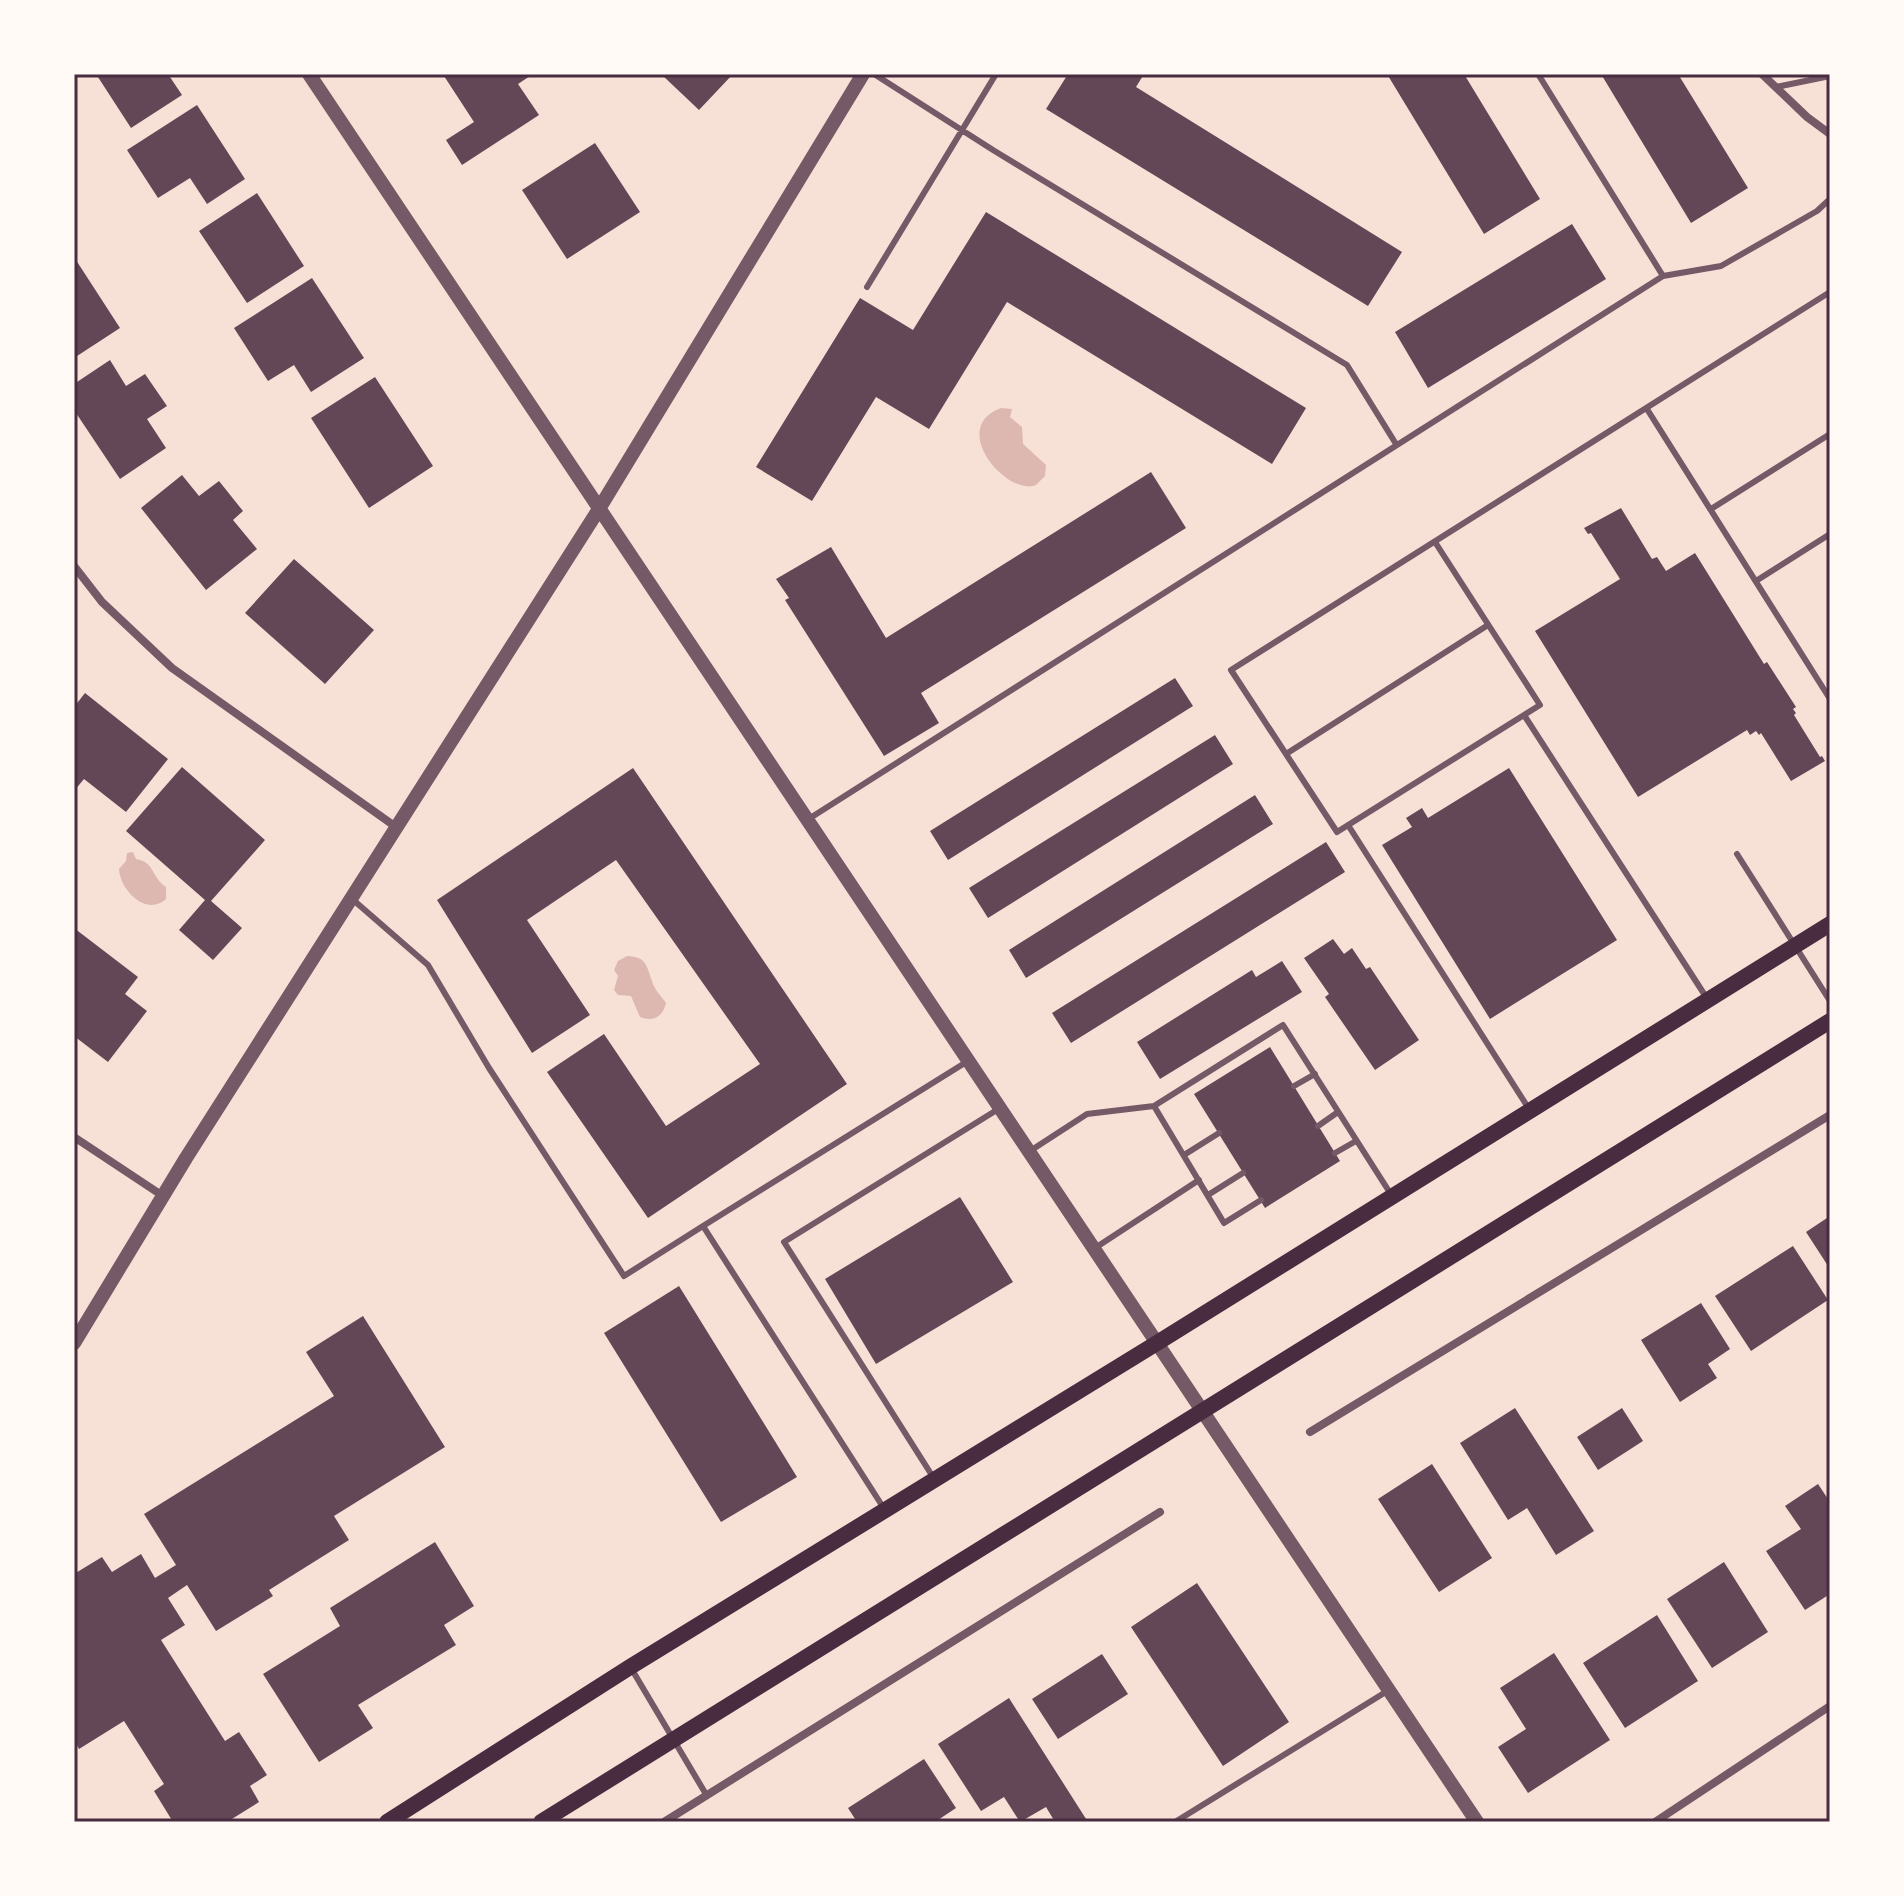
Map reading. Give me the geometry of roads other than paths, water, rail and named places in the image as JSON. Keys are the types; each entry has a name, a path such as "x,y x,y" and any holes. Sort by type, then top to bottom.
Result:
{"main road":[{"path":"387,1822 630,1667 1830,924"},
{"path":"541,1822 1828,1026"}],"street":[{"path":"309,74 1477,1822"},
{"path":"74,1343 163,1196 599,509 863,74"},
{"path":"1762,74 1807,117 1830,134"},
{"path":"74,566 102,602 172,668 396,827"},
{"path":"1310,1432 1830,1115"},
{"path":"74,1137 163,1196"},
{"path":"664,1822 1160,1512"},
{"path":"1655,1822 1830,1706"}],"lane":[{"path":"874,74 1347,365 1396,444"},
{"path":"867,287 996,74"},
{"path":"1538,74 1663,276"},
{"path":"1776,87 1830,76"},
{"path":"807,820 1663,276 1721,266 1817,211 1830,199"},
{"path":"1435,542 1540,705 1337,832 1231,670 1830,292"},
{"path":"1647,409 1830,699"},
{"path":"1711,509 1830,434"},
{"path":"1756,581 1830,534"},
{"path":"1286,754 1488,625"},
{"path":"1524,715 1708,1000"},
{"path":"1348,825 1530,1110"},
{"path":"1737,854 1830,1001"},
{"path":"351,898 428,965 489,1068 624,1276 968,1061"},
{"path":"1029,1152 1087,1114 1154,1106 1283,1025 1392,1196"},
{"path":"1294,1086 1315,1074"},
{"path":"1154,1106 1224,1223 1261,1200"},
{"path":"934,1478 784,1242 1000,1108"},
{"path":"1318,1126 1338,1112"},
{"path":"1184,1155 1219,1133"},
{"path":"1335,1153 1356,1141"},
{"path":"1208,1195 1243,1173"},
{"path":"1094,1249 1199,1180"},
{"path":"703,1226 885,1510"},
{"path":"630,1667 707,1796"},
{"path":"1175,1822 1389,1690"}]}
